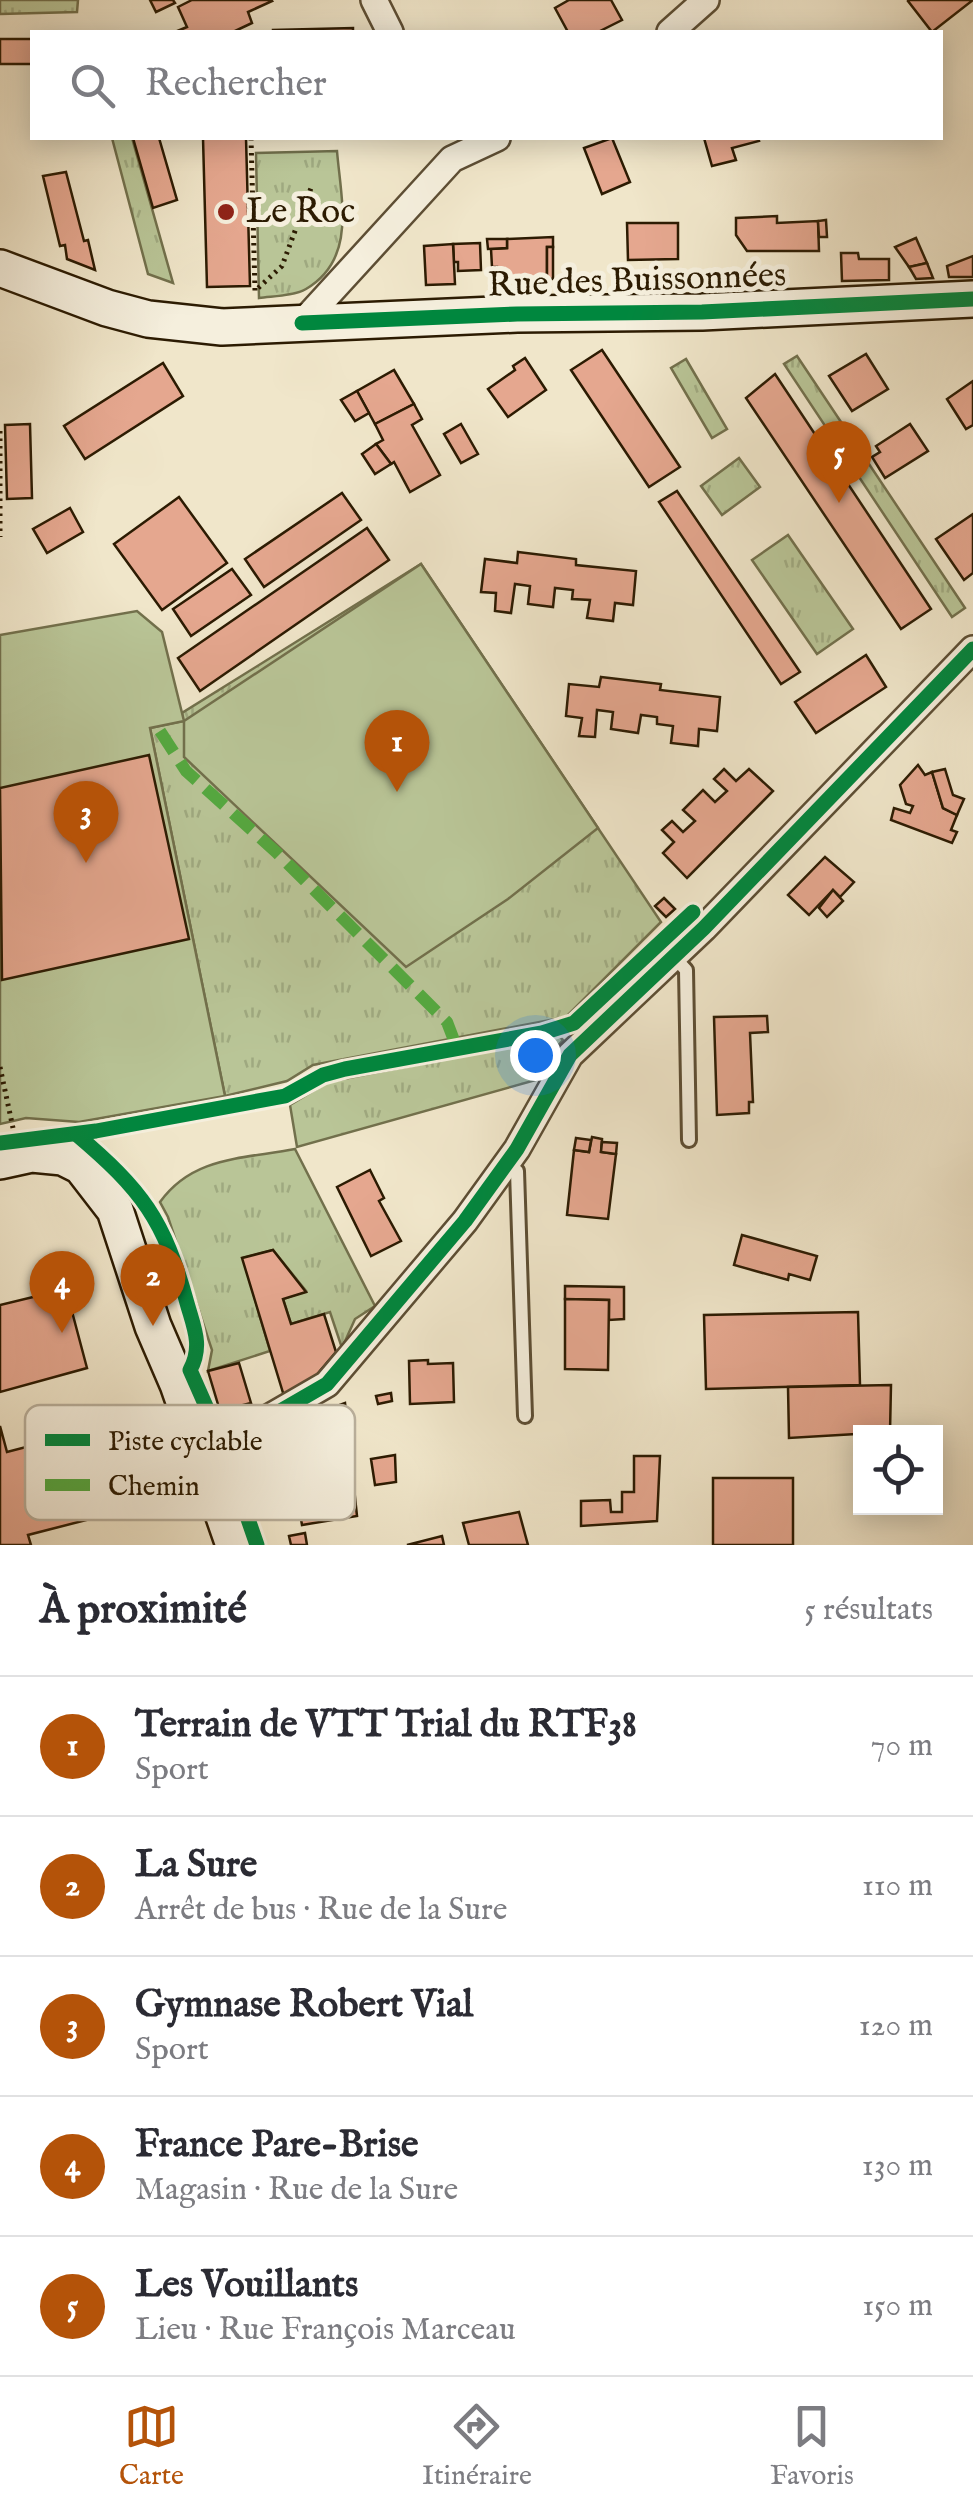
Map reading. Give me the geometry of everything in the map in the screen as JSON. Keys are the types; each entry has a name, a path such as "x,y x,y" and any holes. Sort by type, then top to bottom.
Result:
{"street":[{"path":"374,0 389,30"},
{"path":"672,30 706,0"},
{"path":"302,323 446,148 487,140"},
{"name":"Rue des Buissonnées","path":"0,268 148,319 222,327 517,314 702,312 973,298"},
{"path":"291,1405 327,1384 465,1221 506,1164 570,1055 704,928 973,648"},
{"path":"8,1150 63,1158 81,1166 106,1198 185,1405"},
{"path":"0,1185 60,1177 106,1198"},
{"path":"225,1520 234,1545"}],"lane":[{"path":"674,957 686,970 689,1140"},
{"path":"506,1164 518,1171 524,1416"}],"path":[{"path":"251,140 255,291 282,266 311,188"},
{"path":"0,432 0,537"},
{"path":"0,1067 8,1150"}],"green space":[{"path":"0,0 78,0 77,12 0,14"},
{"path":"113,140 133,140 173,283 148,274"},
{"path":"337,151 342,227 333,262 306,289 259,298 256,153"},
{"path":"797,356 965,608 952,617 784,364"},
{"path":"686,359 727,429 712,438 671,368"},
{"path":"739,458 760,487 722,515 701,486"},
{"path":"788,535 853,629 817,654 752,560"},
{"path":"421,564 661,922 566,1017 313,1065 287,1081 225,1096 150,728 183,721 182,713"},
{"path":"421,564 598,828 508,899 406,967 184,757 184,721"},
{"path":"137,611 162,632 184,721 150,728 225,1096 79,1122 26,1118 0,1124 0,635"},
{"path":"557,1034 563,1040 551,1054 543,1078 297,1147 290,1105 328,1082 543,1040"},
{"path":"295,1149 375,1306 355,1319 342,1348 330,1312 291,1324 283,1299 306,1291 273,1250 243,1258 270,1351 208,1371 212,1350 160,1202 173,1187 204,1168"}],"building":[{"path":"150,0 173,0 175,3 156,12"},
{"path":"192,0 272,1 248,12 252,23 237,30 180,30 187,27 178,7"},
{"path":"569,0 611,0 622,20 602,30 567,30 555,8"},
{"path":"909,0 973,0 930,30"},
{"path":"353,28 353,30 273,30"},
{"path":"0,39 30,39 30,64 0,64"},
{"path":"134,140 160,140 177,200 153,208"},
{"name":"Le Roc","path":"203,140 246,140 250,286 207,287"},
{"path":"613,140 630,182 602,194 584,148"},
{"path":"705,140 759,140 732,148 736,160 712,166"},
{"path":"66,172 95,270 67,259 65,245 60,246 43,176"},
{"path":"777,216 777,223 818,221 819,251 747,251 736,235 736,218"},
{"path":"826,220 827,237 819,237 818,221"},
{"path":"627,223 678,223 678,259 628,260"},
{"path":"553,237 553,247 547,247 547,279 497,280 491,249 507,248 507,239"},
{"path":"916,238 927,263 909,267 895,247"},
{"path":"487,239 507,239 507,248 488,249"},
{"path":"480,243 481,270 458,271 453,244"},
{"path":"453,244 455,284 426,285 424,246"},
{"path":"547,247 553,247 553,279 547,279"},
{"path":"841,253 858,253 859,259 889,259 889,280 842,281"},
{"path":"973,256 973,277 949,277 947,266"},
{"path":"927,263 933,278 916,279 909,267"},
{"path":"602,350 680,467 649,487 571,370"},
{"path":"866,354 888,389 852,411 829,376"},
{"path":"525,358 546,390 508,417 488,389"},
{"path":"163,363 183,396 85,459 64,426"},
{"path":"394,370 414,404 375,424 357,391"},
{"path":"775,374 931,609 901,629 746,398"},
{"path":"973,381 973,425 966,429 947,399"},
{"path":"357,391 369,413 355,421 341,400"},
{"path":"414,404 422,419 412,425 440,475 410,492 394,462 391,464 376,444 383,440 375,424"},
{"path":"30,424 32,498 7,499 5,425"},
{"path":"461,424 478,454 461,463 444,434"},
{"path":"910,424 928,451 885,478 872,457 880,452 876,446"},
{"path":"376,444 391,464 375,474 362,454"},
{"path":"677,491 800,672 781,684 659,502"},
{"path":"342,493 361,520 264,587 245,559"},
{"path":"179,497 227,563 162,610 114,544"},
{"path":"70,508 83,532 47,553 33,529"},
{"path":"973,514 973,573 964,580 936,539"},
{"path":"367,528 389,560 200,691 178,658"},
{"path":"518,552 576,559 576,565 636,571 633,605 615,603 613,621 587,618 590,600 572,599 573,590 555,588 553,607 528,604 530,586 515,584 511,613 495,611 496,593 481,592 485,559 517,563"},
{"path":"232,569 251,595 191,636 173,609"},
{"path":"866,655 886,687 816,733 795,702"},
{"path":"601,677 661,684 660,690 720,697 717,731 699,729 698,746 671,743 673,726 657,724 657,717 641,715 638,733 611,729 613,712 597,710 595,737 579,736 582,718 566,716 569,684 599,687"},
{"path":"149,755 189,939 2,980 0,788"},
{"path":"918,765 925,775 932,772 943,808 957,815 951,830 957,832 952,843 891,820 894,808 910,813 913,806 906,804 900,785"},
{"path":"724,769 736,781 749,769 773,791 687,878 663,853 674,842 662,830 672,821 683,832 695,821 683,810 703,790 715,802 727,791 714,779"},
{"path":"945,769 953,795 964,799 957,815 943,808 932,772"},
{"path":"825,857 854,882 840,897 833,890 809,915 788,895"},
{"path":"833,890 843,901 827,917 819,908"},
{"path":"664,898 675,909 666,917 655,906"},
{"path":"767,1016 768,1032 750,1033 753,1102 749,1102 749,1113 717,1115 714,1017"},
{"path":"592,1137 602,1139 601,1152 616,1154 608,1219 567,1215 574,1150 589,1152"},
{"path":"576,1138 591,1140 589,1152 574,1150"},
{"path":"602,1142 617,1143 616,1154 601,1152"},
{"path":"370,1170 384,1198 379,1201 401,1241 371,1256 337,1187"},
{"path":"742,1235 817,1256 810,1280 789,1274 788,1280 734,1265"},
{"path":"273,1250 306,1292 283,1299 291,1324 324,1314 336,1352 308,1385 284,1396 242,1258"},
{"path":"565,1286 624,1287 624,1319 609,1320 609,1300 565,1299"},
{"path":"66,1289 87,1368 0,1392 0,1305"},
{"path":"565,1299 609,1300 608,1370 565,1369"},
{"path":"858,1312 860,1385 706,1389 704,1315"},
{"path":"428,1360 428,1364 453,1363 454,1402 410,1404 409,1361"},
{"path":"239,1363 251,1403 218,1405 208,1371"},
{"path":"891,1385 890,1425 853,1425 853,1434 789,1438 788,1387"},
{"path":"391,1393 392,1401 378,1404 376,1396"},
{"path":"0,1426 7,1452 25,1447 25,1520 86,1520 28,1535 31,1545 0,1545"},
{"path":"395,1455 396,1482 375,1485 371,1459"},
{"path":"634,1456 660,1456 657,1521 581,1526 581,1501 610,1500 611,1512 622,1512 622,1492 634,1492"},
{"path":"713,1478 793,1478 793,1545 713,1545"},
{"path":"519,1512 528,1545 469,1545 463,1523"},
{"path":"301,1520 333,1520 302,1525"},
{"path":"305,1533 307,1545 291,1545 289,1536"},
{"path":"442,1536 444,1545 407,1545"}],"marked path":[{"path":"160,731 186,771 276,852 447,1022 457,1048"}],"cycle path":[{"path":"302,323 517,314 702,312 973,299"},
{"path":"291,1405 327,1384 465,1221 517,1149 570,1055 704,928 973,649"},
{"path":"0,1143 96,1131 285,1096 323,1075 345,1069 542,1033 574,1023 693,912"},
{"path":"76,1134 118,1172 159,1227 192,1321 196,1353 190,1370 205,1405"},
{"path":"248,1520 257,1545"}],"place":[{"name":"Le Roc","path":"226,212"},
{"name":"Les Vouillants","path":"839,503"},
{"name":"Terrain de VTT Trial du RTF38","path":"397,792"},
{"name":"Gymnase Robert Vial","path":"86,863"},
{"name":"La Sure","path":"153,1326"},
{"name":"France Pare-Brise","path":"62,1333"}]}
